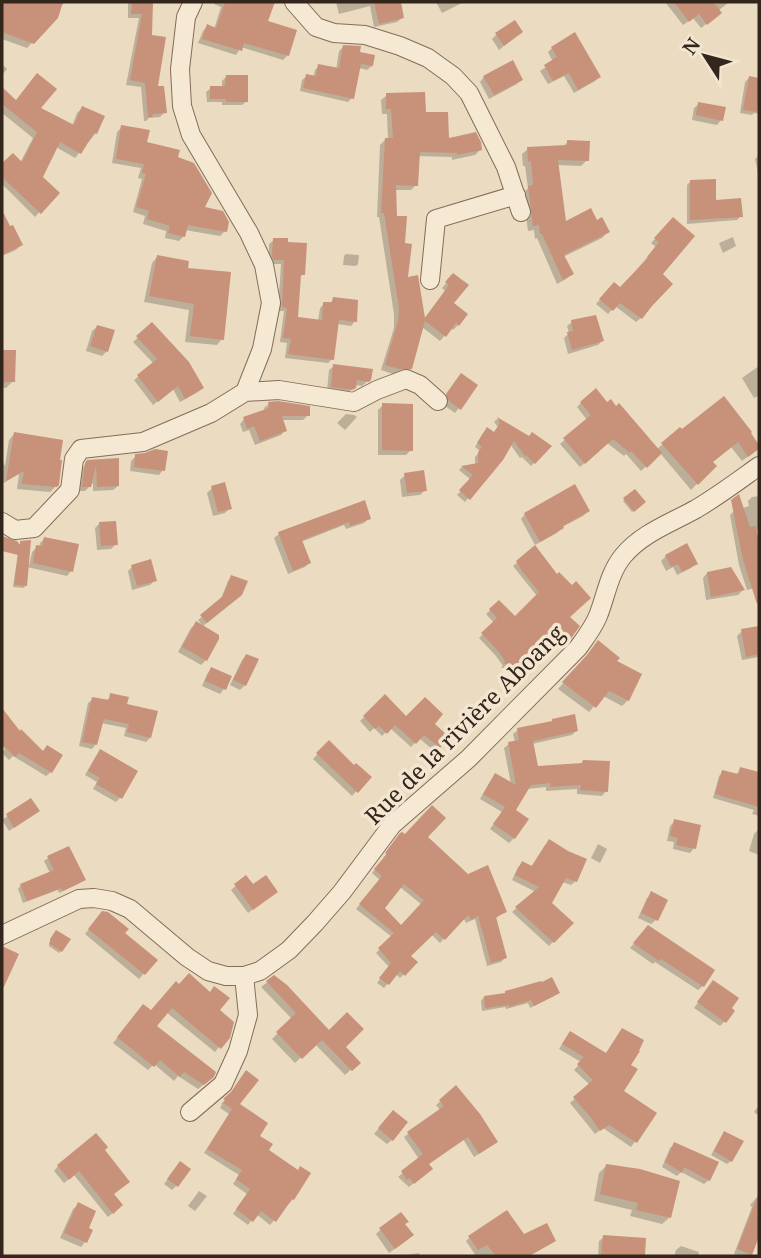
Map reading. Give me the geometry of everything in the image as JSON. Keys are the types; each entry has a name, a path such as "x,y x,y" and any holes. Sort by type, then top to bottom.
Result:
{"street":[{"path":"193,2 186,17 180,69 182,106 191,135 230,200 264,265 271,303 262,349 245,392"},
{"path":"294,2 316,27 334,33 365,35 400,46 428,58 453,76 469,93 506,167 518,204 436,219 430,280"},
{"path":"2,522 15,530 34,528 70,490 74,458 81,449 143,442 211,414 245,392 279,390 354,402 406,379 420,385 438,401"},
{"name":"Rue de la rivière Aboang","path":"244,976 260,971 289,950 342,892 392,825 468,759 578,648 591,632 612,575 622,557 635,544 698,508 759,466"},
{"path":"2,935 79,899 112,901 130,909 187,957 208,971 226,976 244,976 248,1015 238,1051 223,1084 190,1112"}],"building":[{"path":"2,2 63,2 58,18 34,44 2,32"},
{"path":"132,2 153,2 152,35 166,37 158,86 164,86 167,113 153,114 152,117 148,117 145,83 130,80 142,14 131,14"},
{"path":"225,2 275,2 268,21 297,30 289,56 244,43 242,51 202,39 207,24 216,28"},
{"path":"374,2 401,2 404,18 379,24"},
{"path":"674,2 716,2 714,3 722,13 707,25 699,14 689,22"},
{"path":"515,20 523,32 504,46 495,33"},
{"path":"575,32 601,77 578,90 569,73 553,81 544,65 557,57 551,47"},
{"path":"343,45 361,46 360,52 375,55 373,66 361,64 354,99 303,88 306,74 316,76 318,64 339,68"},
{"path":"513,60 523,80 494,95 483,76"},
{"path":"37,73 57,89 41,108 74,125 82,106 105,116 97,134 94,133 81,154 60,142 43,177 60,193 41,214 2,177 2,163 13,153 22,162 37,132 2,104 2,87 16,100"},
{"path":"226,75 248,75 248,102 210,99 210,86 225,86"},
{"path":"749,76 759,78 757,112 743,110"},
{"path":"425,92 426,112 448,112 449,138 476,132 482,150 457,155 420,152 418,186 396,185 397,216 407,216 405,243 412,244 408,277 418,275 425,318 449,285 445,282 453,273 469,285 454,303 468,314 459,326 456,323 446,337 425,321 412,369 399,369 385,365 398,321 399,308 384,213 381,213 385,138 393,138 391,109 386,109 386,93"},
{"path":"698,102 726,107 723,121 696,115"},
{"path":"121,125 150,130 147,142 180,150 178,157 194,163 212,193 205,207 223,211 229,222 227,232 188,225 185,237 168,233 170,226 147,219 149,211 136,207 146,174 142,173 144,164 116,159"},
{"path":"567,140 590,141 589,161 558,160 566,221 591,208 597,220 602,217 610,232 564,255 574,274 563,280 540,234 539,225 533,226 528,186 533,185 527,147 567,145"},
{"path":"716,179 716,200 741,198 743,217 690,220 690,180"},
{"path":"2,210 23,245 2,255"},
{"path":"673,217 695,236 663,274 673,284 642,319 620,303 613,311 599,299 614,282 620,287 648,258 659,242 654,238"},
{"path":"273,238 288,238 288,242 307,243 298,317 322,320 323,302 332,302 333,297 358,300 357,322 339,320 334,360 288,354 291,339 283,338 287,308 282,307 284,260 274,260 272,256"},
{"path":"157,255 189,261 188,268 231,272 224,340 190,336 194,304 149,296"},
{"path":"596,315 604,341 572,350 567,332 573,331 571,320"},
{"path":"152,322 189,362 204,388 185,399 178,386 158,402 137,375 157,359 136,336"},
{"path":"97,325 115,330 108,352 90,346"},
{"path":"2,350 16,350 15,382 2,382"},
{"path":"333,364 373,369 371,380 357,380 356,388 352,390 331,387"},
{"path":"461,373 478,385 461,410 449,401 446,394"},
{"path":"596,388 607,402 611,399 616,406 619,403 662,453 647,468 631,451 630,453 613,439 585,464 563,438 591,415 580,402"},
{"path":"724,396 752,432 759,449 748,457 738,442 713,462 717,466 698,485 661,443"},
{"path":"268,402 310,406 310,416 282,416 287,431 260,441 254,426 247,429 243,417 269,408"},
{"path":"382,403 413,404 413,451 382,450"},
{"path":"497,417 529,436 532,432 552,446 535,464 514,441 503,460 470,500 459,490 473,475 461,466 478,463 478,452 482,447 477,443 487,427 494,432 500,423"},
{"path":"14,432 63,440 57,487 22,484 24,471 6,481"},
{"path":"155,449 168,451 165,471 134,467 135,454"},
{"path":"119,458 119,486 97,487 96,465 91,487 82,487 87,460"},
{"path":"424,470 427,491 407,493 404,473"},
{"path":"225,482 232,509 218,512 211,486"},
{"path":"575,484 590,511 540,542 524,513"},
{"path":"635,489 646,502 634,512 623,498"},
{"path":"739,494 750,527 756,526 759,544 757,604 743,560 731,500"},
{"path":"365,500 371,519 350,526 349,522 302,540 311,563 293,571 278,532"},
{"path":"116,521 118,545 101,546 99,522"},
{"path":"2,536 17,541 20,545 20,541 31,540 27,586 14,585 18,555 2,551"},
{"path":"44,537 79,544 73,572 33,563 36,545 42,546"},
{"path":"687,543 698,564 682,572 678,564 671,567 665,555"},
{"path":"535,545 557,574 559,572 572,585 576,581 591,598 570,617 580,626 569,641 563,637 547,655 539,648 517,674 504,663 499,652 481,633 497,618 489,609 499,600 515,616 539,592 516,561"},
{"path":"151,559 157,581 137,586 131,565"},
{"path":"731,567 745,590 711,597 707,572"},
{"path":"231,575 248,581 242,595 207,623 200,615 223,596"},
{"path":"196,621 219,635 207,661 182,647"},
{"path":"759,626 759,654 746,657 741,629"},
{"path":"598,640 620,658 617,661 642,674 629,701 609,691 596,708 562,682"},
{"path":"246,654 259,659 246,686 233,680"},
{"path":"211,667 232,676 226,690 205,681"},
{"path":"110,693 129,697 127,704 158,711 151,738 127,732 129,724 104,719 97,745 82,742 92,697 109,700"},
{"path":"385,694 406,716 425,697 443,714 435,724 449,737 440,748 424,735 416,744 395,725 387,734 379,726 375,729 363,716"},
{"path":"2,708 20,731 21,729 43,751 47,745 63,755 52,773 19,753 15,757 2,744"},
{"path":"575,714 578,731 533,741 538,766 582,763 583,760 610,761 608,792 580,790 581,785 531,785 516,810 529,819 515,839 493,824 505,807 483,794 495,773 516,785 508,742 519,740 517,728"},
{"path":"329,740 354,765 356,763 372,777 358,793 316,753"},
{"path":"100,749 138,771 122,799 96,784 100,778 88,771"},
{"path":"740,767 759,772 759,807 715,794 722,770 738,774"},
{"path":"31,798 40,811 14,828 6,814"},
{"path":"432,805 446,818 428,837 468,874 488,865 507,912 496,917 507,958 491,963 478,916 471,920 468,915 445,940 436,932 411,956 418,962 405,976 400,971 389,985 379,978 391,963 378,948 394,933 359,904 382,876 374,869 400,833 405,834","holes":["404,884 424,900 401,925 385,908"]},
{"path":"674,819 701,825 696,849 676,845 678,838 670,836"},
{"path":"549,839 587,859 577,882 566,878 552,903 574,923 554,943 515,907 539,887 515,875 522,861 532,866"},
{"path":"69,846 86,880 63,891 61,888 27,901 20,884 54,870 47,856"},
{"path":"246,875 253,884 266,875 278,892 253,910 234,884"},
{"path":"651,891 668,900 658,921 641,913"},
{"path":"102,911 108,912 129,929 125,933 158,960 145,975 88,929"},
{"path":"648,925 715,970 704,987 633,943"},
{"path":"56,930 71,939 62,952 50,944"},
{"path":"2,946 19,954 2,991"},
{"path":"189,973 210,992 214,986 230,998 220,1010 234,1022 230,1038 221,1049 172,1008 157,1026 216,1072 204,1085 184,1072 180,1077 160,1060 154,1067 117,1037 143,1004 151,1010 176,981 179,984"},
{"path":"274,975 287,985 329,1030 347,1012 364,1029 346,1047 361,1063 352,1071 322,1040 302,1059 276,1032 296,1013 266,981"},
{"path":"552,977 560,993 534,1006 531,1000 509,1007 485,1008 484,996 505,993"},
{"path":"713,980 739,998 732,1008 735,1011 726,1023 697,1002"},
{"path":"622,1028 644,1040 631,1065 638,1069 624,1091 657,1113 637,1143 609,1125 600,1131 573,1097 593,1080 577,1064 584,1057 562,1044 570,1031 606,1053"},
{"path":"246,1070 259,1080 240,1104 268,1123 260,1136 273,1144 269,1150 298,1170 300,1166 311,1173 276,1222 261,1211 253,1222 236,1209 250,1189 236,1179 242,1170 207,1149 232,1109 223,1103 223,1099"},
{"path":"456,1085 480,1114 498,1142 479,1154 468,1137 429,1164 433,1169 414,1184 409,1178 407,1180 401,1171 423,1154 407,1132 444,1106 439,1100"},
{"path":"393,1110 408,1122 393,1141 378,1128"},
{"path":"724,1131 744,1141 732,1162 714,1151"},
{"path":"96,1133 108,1147 105,1150 130,1182 114,1194 123,1205 113,1214 79,1171 69,1180 57,1165"},
{"path":"674,1142 719,1162 710,1181 684,1167 682,1173 665,1162"},
{"path":"180,1161 191,1169 178,1187 167,1179"},
{"path":"606,1164 640,1169 680,1181 671,1218 636,1210 638,1203 600,1194"},
{"path":"758,1195 759,1237 752,1255 737,1249"},
{"path":"78,1202 96,1211 89,1228 93,1230 87,1243 64,1233"},
{"path":"507,1210 524,1234 547,1223 556,1241 529,1256 496,1256 487,1245 478,1250 468,1236"},
{"path":"401,1212 409,1222 405,1224 414,1235 395,1249 379,1228"},
{"path":"603,1235 646,1238 645,1256 601,1255"}]}
